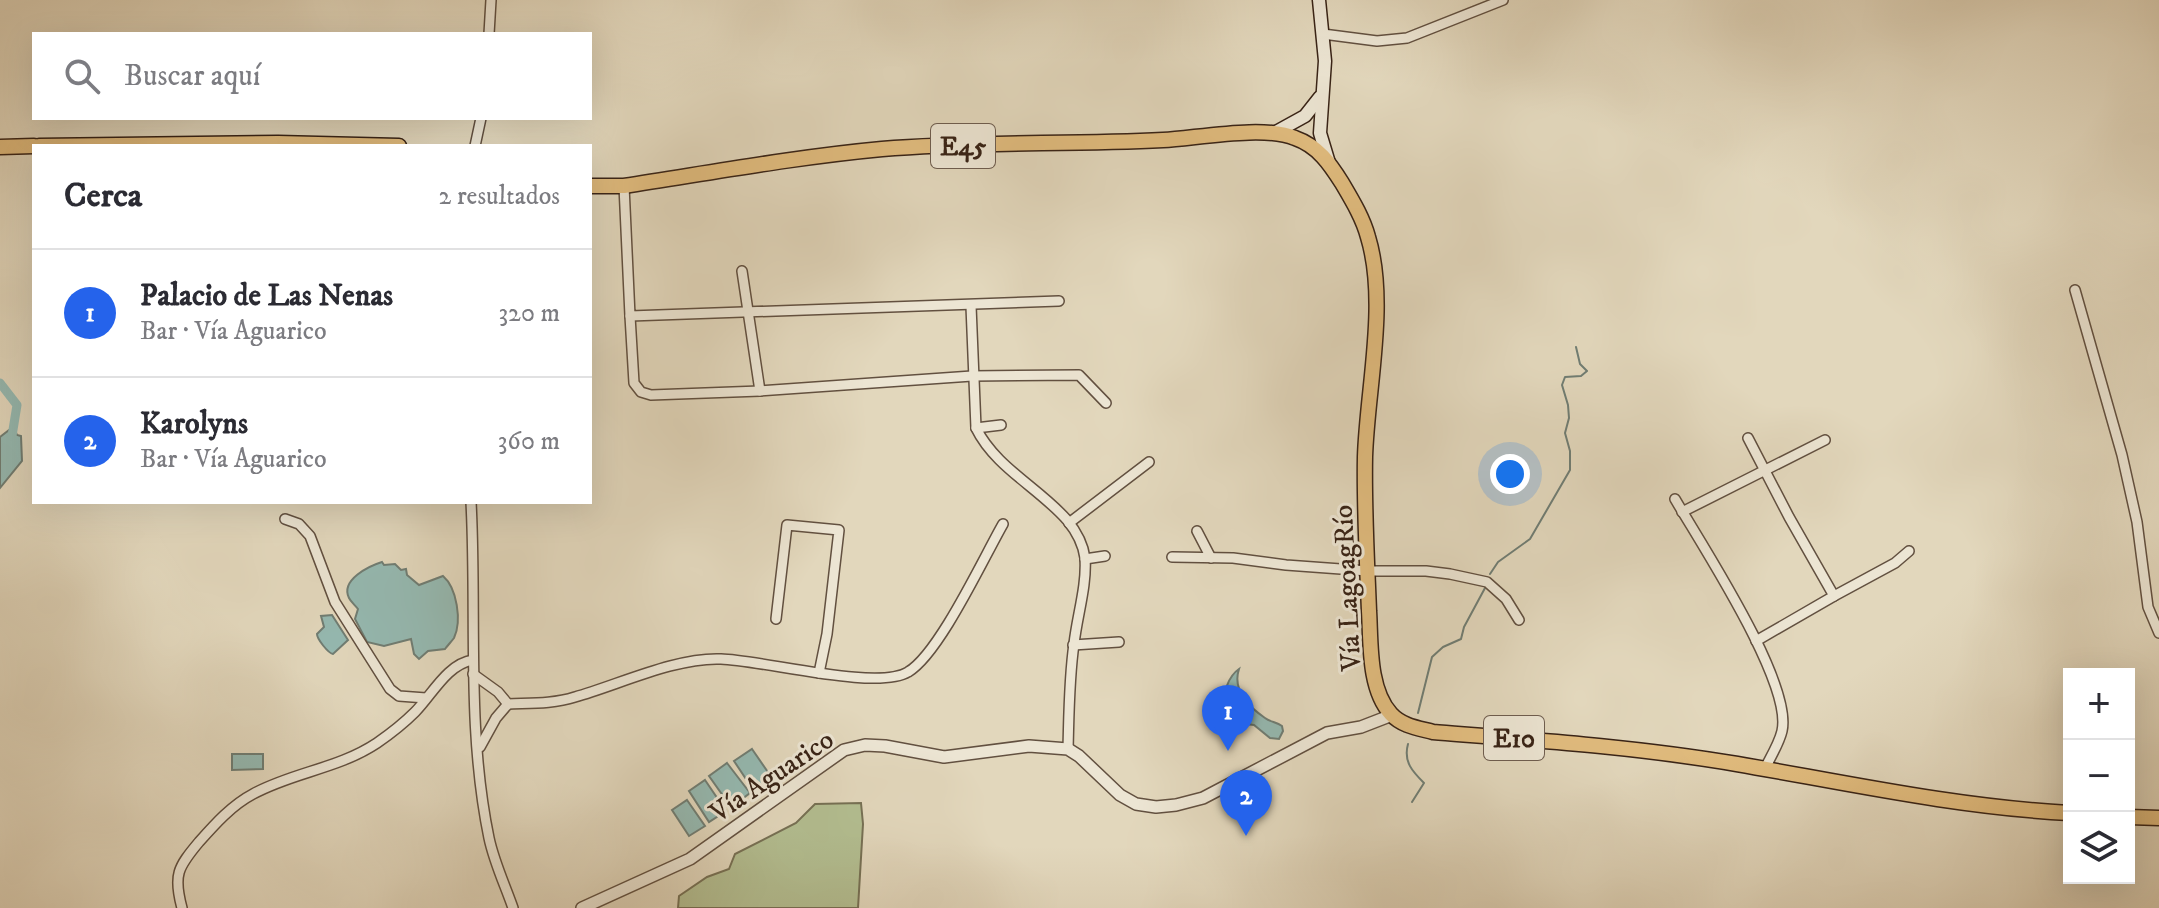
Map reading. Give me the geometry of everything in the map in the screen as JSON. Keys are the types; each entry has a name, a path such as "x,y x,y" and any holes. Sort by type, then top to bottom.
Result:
{"highway":[{"name":"E45","path":"592,186 624,186 882,149 1163,140 1276,132 1306,142 1329,163"},
{"path":"197,144 318,144"},
{"path":"0,147 32,146"},
{"name":"Vía LagoagRío","path":"1329,163 1363,223 1374,267 1373,360 1365,458 1368,571 1376,679 1380,697 1392,715"},
{"name":"E10","path":"1392,715 1408,726 1433,732 1591,745 1764,770 1956,803 2063,812"},
{"path":"2135,817 2159,818"}],"main road":[{"path":"1319,0 1325,61 1320,133 1329,163"},
{"path":"1276,132 1305,116 1321,94"}],"street":[{"path":"489,32 491,0"},
{"path":"1323,34 1377,41 1407,38 1503,0"},
{"path":"475,144 481,120"},
{"path":"624,186 634,383 641,392 651,395 760,391 972,376 1079,375 1106,403"},
{"path":"742,271 760,391"},
{"path":"2075,290 2122,455 2137,522 2148,607 2159,633"},
{"path":"630,316 1059,301"},
{"path":"971,306 976,428 994,454 1069,523 1082,544 1084,579 1073,645 1068,749 1120,795 1136,804 1156,807 1176,805 1203,798 1327,733 1361,727 1392,715"},
{"path":"976,428 1001,425"},
{"path":"1748,438 1834,596"},
{"path":"1682,512 1825,440"},
{"path":"1069,523 1149,462"},
{"path":"1675,499 1756,641 1777,690 1783,716 1782,731 1764,770"},
{"path":"471,504 473,674 478,751 490,842 513,908"},
{"path":"285,519 299,524 310,536 335,602 390,689 399,696 426,698"},
{"path":"478,751 496,718 508,704 558,701 613,683 709,659 737,660 819,673 904,675 925,658 940,637 1003,524"},
{"path":"776,619 787,525 839,530 827,634 819,673"},
{"path":"1197,531 1211,558"},
{"path":"1756,641 1895,563 1909,551"},
{"path":"1085,559 1105,556"},
{"path":"1172,557 1368,571 1426,571 1487,582 1506,599 1519,620"},
{"path":"1073,645 1119,642"},
{"path":"182,908 177,887 181,865 233,807 266,788 354,757 391,733 417,710 458,665 473,660"},
{"path":"473,674 498,692 508,704"},
{"name":"Vía Aguarico","path":"582,908 690,859 844,750 865,745 885,746 944,757 1029,746 1068,749"}],"green space":[{"path":"861,803 863,824 858,908 678,908 679,896 707,877 729,869 735,854 796,823 815,804"}],"water":[{"path":"9,430 15,430 21,436 22,461 0,488 0,437"},
{"path":"382,562 406,569 407,575 419,585 443,576 448,581 455,596 458,623 454,638 445,649 428,651 419,659 414,654 411,639 384,646 367,642 355,619 358,609 347,591 357,575"},
{"path":"332,615 348,640 333,654 323,646 317,634 324,627 321,616"},
{"path":"1239,669 1238,684 1243,697 1259,714 1282,726 1279,739 1270,738 1254,725 1219,721 1227,686"},
{"path":"752,749 772,778 754,791 734,761"},
{"path":"232,754 263,754 263,769 232,770"},
{"path":"727,763 750,793 731,807 709,776"},
{"path":"705,780 726,811 709,822 689,791"},
{"path":"687,800 705,826 689,836 672,810"}],"waterway":[{"path":"1490,574 1498,562 1530,539 1570,470 1570,451 1565,433 1568,405 1562,385 1565,377 1581,376 1587,371 1580,364 1576,347"},
{"path":"0,383 17,405 12,436"},
{"path":"1418,713 1432,657 1443,647 1461,639 1485,588"},
{"path":"1408,744 1408,761 1424,783 1412,802"}],"place":[{"name":"Palacio de Las Nenas","path":"1228,751"},
{"name":"Karolyns","path":"1246,836"}]}
